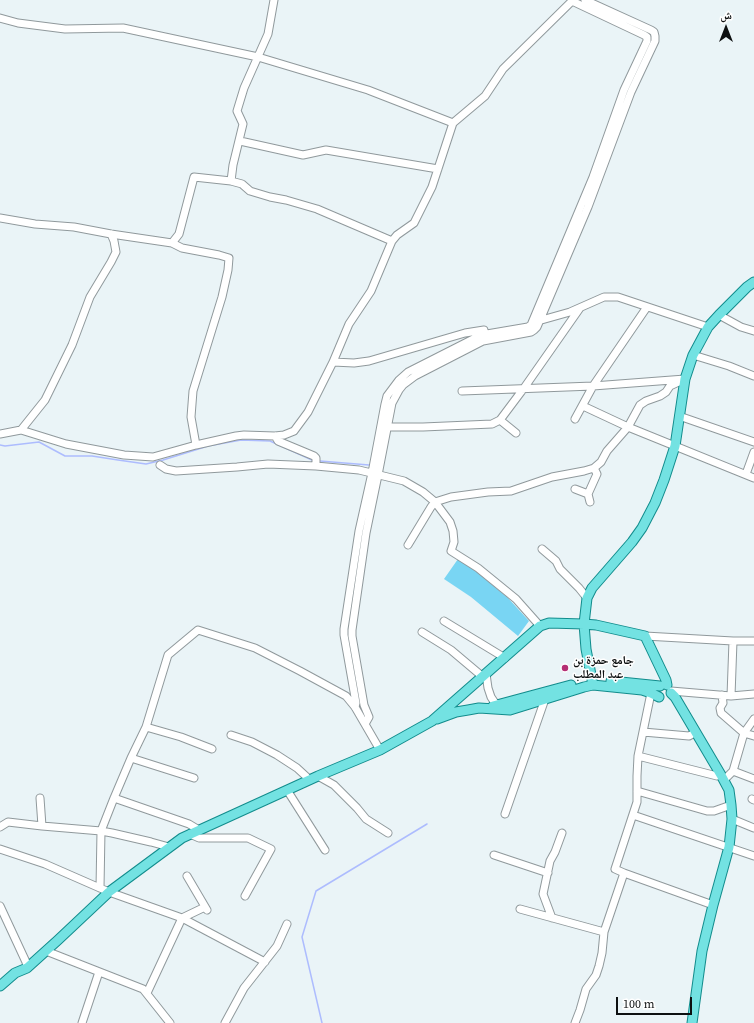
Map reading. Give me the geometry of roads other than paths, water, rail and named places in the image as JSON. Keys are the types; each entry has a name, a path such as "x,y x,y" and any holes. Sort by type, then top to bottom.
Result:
{"main road":[{"path":"593,682 586,649 584,624 587,598 592,588 632,542 642,528 655,503 675,446 684,379 692,355 708,327 718,315 751,284 754,276"},
{"path":"432,721 534,631 540,626 549,623 596,625 645,636 666,680 668,698 661,698 642,690 593,682 584,687 510,710 484,708"},
{"path":"0,986 16,973 27,968 109,892 169,847 190,834 380,750 432,721 456,712 500,705 593,682 640,683 667,689 675,698 723,778 729,790 732,805 729,847 702,952 692,1023"}],"street":[{"path":"231,181 233,165 243,124 237,111 244,88 268,34 274,0"},
{"path":"585,0 651,30 654,32 655,36 655,41 631,92 596,178"},
{"path":"0,434 21,430 66,444 124,455 152,457 196,445 240,436 275,436 294,431 308,412 333,362 349,324 371,291 392,241 397,235 414,223 432,187 453,123 485,96 503,69 573,1 647,37 647,41 624,90 588,207 536,321 528,327 480,335 408,372 390,391 385,404 352,630 364,705 369,717 365,724"},
{"path":"0,18 18,23 65,28 123,28 258,57 368,90 453,123"},
{"path":"240,141 303,155 326,150 438,169"},
{"path":"172,243 179,234 194,177 231,181 242,184 250,190 270,197 317,209 392,241"},
{"path":"0,218 34,224 74,227 172,243 182,248 229,258 222,297 193,391 191,417 196,445"},
{"path":"21,430 45,400 72,345 90,297 116,252 112,234"},
{"path":"333,362 354,363 370,361 465,333 536,321 580,308 604,297 618,297 708,327"},
{"path":"575,419 593,386 647,307"},
{"path":"387,427 492,424 500,420 580,308"},
{"path":"718,315 741,327 754,331"},
{"path":"356,707 344,629 359,531 375,474 392,403 398,390 408,380 483,341 531,332 537,327 536,321"},
{"path":"692,355 729,366 754,376"},
{"path":"462,391 593,386 684,379"},
{"path":"408,545 435,502 488,492 511,490 552,477 594,468 601,462 607,452 628,427 640,405 660,396 666,392 670,386 684,379"},
{"path":"583,406 628,427 754,478"},
{"path":"680,416 754,442"},
{"path":"500,420 516,432"},
{"path":"275,436 278,441 314,456 316,458 316,466"},
{"path":"746,474 754,452"},
{"path":"160,465 166,469 176,471 268,464 316,466 359,470 404,481 423,492 435,502 450,522 454,542 451,551 478,568 516,599 540,626"},
{"path":"590,502 588,494 597,474 594,468"},
{"path":"575,489 588,494"},
{"path":"542,549 556,561 560,569 587,598"},
{"path":"444,621 505,658"},
{"path":"100,888 101,831 131,758 146,727 168,655 198,630 255,648 346,696 356,707 380,750"},
{"path":"422,632 451,650 484,676 491,697 500,705"},
{"path":"645,636 754,641"},
{"path":"731,696 732,641"},
{"path":"667,689 731,696 754,694"},
{"path":"655,695 643,732 638,756 638,802 615,869 713,906"},
{"path":"722,695 723,703 720,708 720,713 744,733 754,736"},
{"path":"505,814 545,699"},
{"path":"638,756 723,778 733,771 744,733 754,719"},
{"path":"146,727 212,748"},
{"path":"643,732 689,736 696,732"},
{"path":"231,735 252,742 277,755 314,778 334,785 366,819 388,833"},
{"path":"131,758 194,778"},
{"path":"733,771 754,778"},
{"path":"288,790 325,850"},
{"path":"637,791 707,812 732,805"},
{"path":"40,798 42,826"},
{"path":"114,798 188,824 199,830"},
{"path":"633,815 754,856"},
{"path":"732,819 754,828"},
{"path":"0,827 8,822 101,831 169,847"},
{"path":"552,918 543,894 550,861 556,852 562,833"},
{"path":"190,834 200,838 248,838 271,849 245,896"},
{"path":"0,849 45,864 133,902 182,918 265,962"},
{"path":"494,855 548,873"},
{"path":"574,1023 586,989 596,975 599,966 604,932 624,873"},
{"path":"147,993 182,918 206,909 187,876"},
{"path":"0,906 26,962 27,968"},
{"path":"520,909 604,932"},
{"path":"225,1023 244,988 277,946 287,924"},
{"path":"46,951 143,989 170,1023"},
{"path":"82,1023 99,972"}],"waterway":[{"path":"631,25 647,32 652,37 651,41"},
{"path":"634,77 645,54"},
{"path":"623,103 628,90"},
{"path":"389,402 392,394"},
{"path":"0,445 5,446 39,442 65,456 92,456 146,464 208,446 241,440 270,441 312,460"},
{"path":"320,461 369,465"},
{"path":"357,569 348,633 363,713"},
{"path":"322,1023 302,937 316,891 427,824"}],"place":[{"name":"جامع حمزة بن عبد المطلب","path":"565,668"}]}
